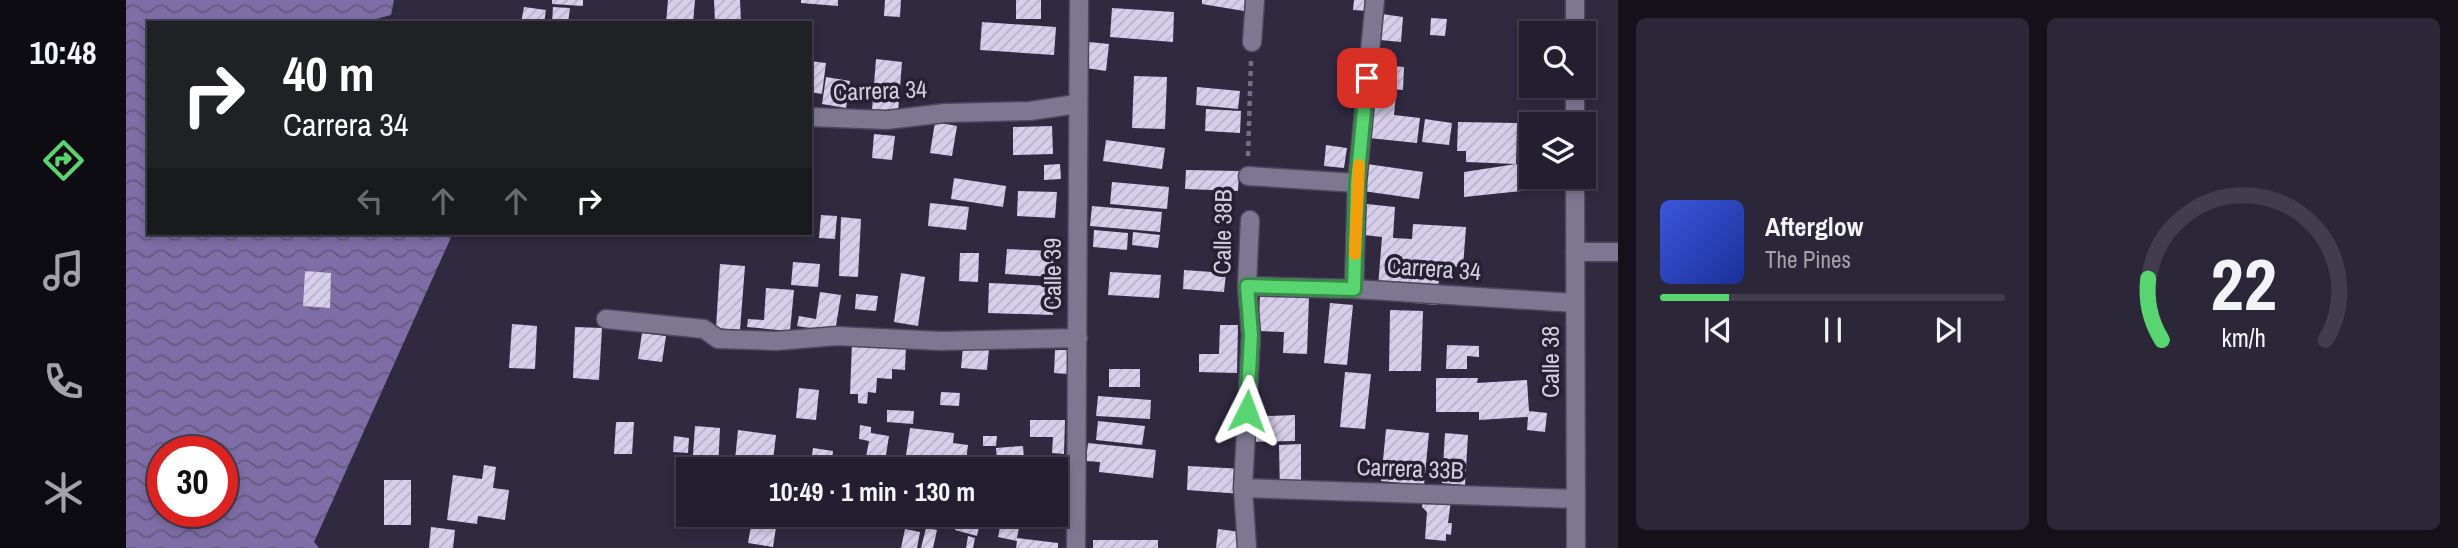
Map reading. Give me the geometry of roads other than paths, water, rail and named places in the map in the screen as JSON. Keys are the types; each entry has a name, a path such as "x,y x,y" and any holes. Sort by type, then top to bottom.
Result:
{"street":[{"name":"Calle 39","path":"1076,548 1079,0"},
{"path":"1252,42 1255,0"},
{"path":"1354,289 1357,183 1375,0"},
{"path":"1575,0 1575,21"},
{"name":"Carrera 34","path":"812,117 887,120 945,113 1030,111 1077,104"},
{"path":"1248,176 1357,183"},
{"name":"Calle 38","path":"1575,189 1576,548"},
{"name":"Calle 38B","path":"1247,548 1243,488 1251,335 1247,286 1250,220"},
{"path":"1575,252 1618,252"},
{"name":"Carrera 34","path":"1247,286 1354,289 1575,303"},
{"path":"606,319 704,329 718,339 776,341 836,336 941,341 1078,338"},
{"name":"Carrera 33B","path":"1243,488 1576,499"}],"water":[{"path":"126,0 394,0 391,15 368,21 147,21 147,235 452,235 314,542 319,548 126,548"}]}
